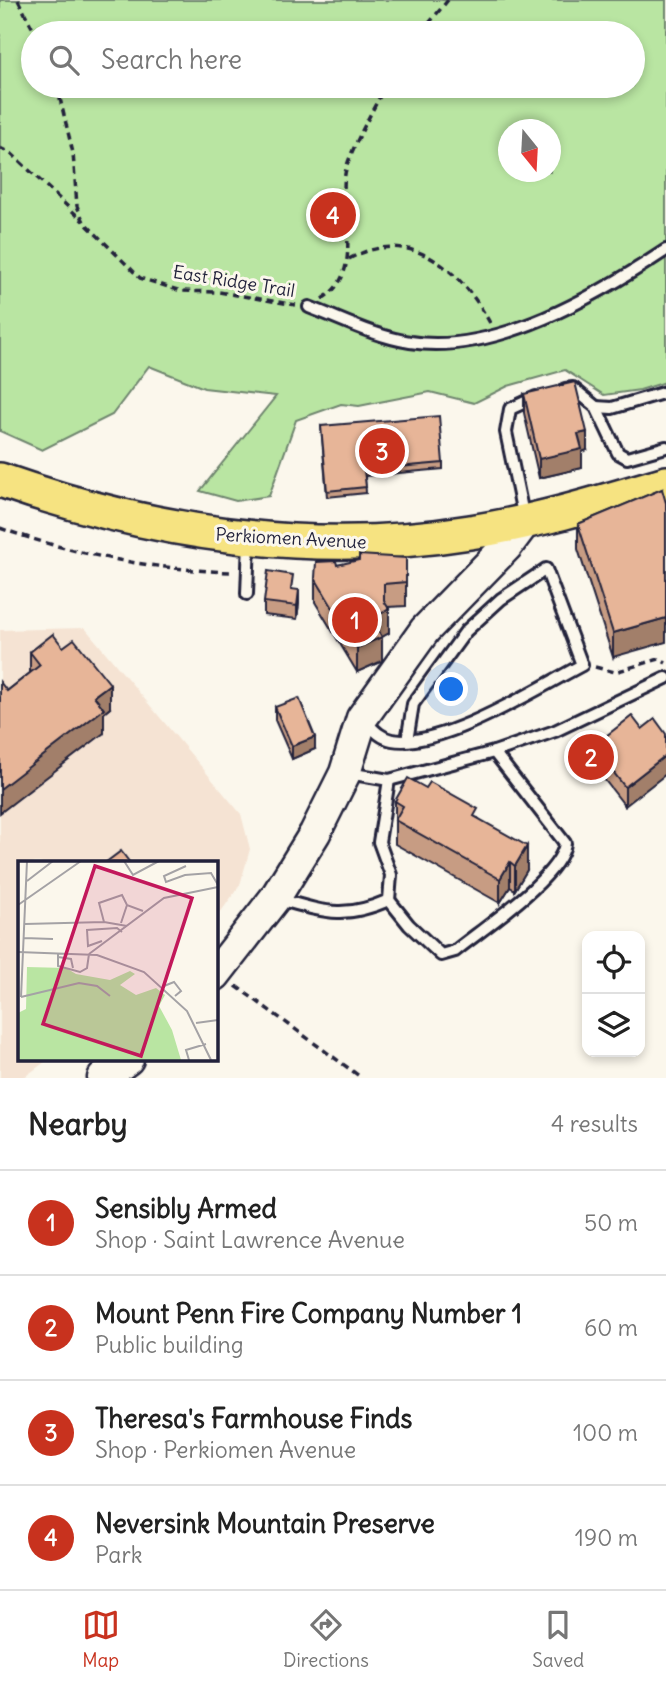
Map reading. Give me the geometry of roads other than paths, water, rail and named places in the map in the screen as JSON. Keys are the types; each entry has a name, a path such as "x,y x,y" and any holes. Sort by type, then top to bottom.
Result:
{"main road":[{"name":"Perkiomen Avenue","path":"0,480 63,502 133,520 249,538 375,542 470,532 525,522 666,483"},
{"path":"217,973 275,898 315,832 345,773 362,718 425,630 508,546 525,522"},
{"path":"103,1078 127,1060"}],"lane":[{"path":"309,307 410,342 442,344 529,325 619,282 666,250"},
{"path":"525,522 506,432 510,410 548,392 573,388 596,407 618,453 627,458 666,447"},
{"path":"596,407 612,408 666,391"},
{"path":"247,594 249,538"},
{"path":"362,718 378,734 390,740 407,741 467,725 582,665 546,569 501,599 467,631 413,704 407,741"},
{"path":"345,773 388,780 494,752 555,731 666,678"},
{"path":"388,780 379,842 391,875 390,900 409,925 441,955 455,951 536,885 564,855 565,843 494,752"},
{"path":"275,898 341,914 367,910 390,900"}],"place":[{"name":"Neversink Mountain Preserve","path":"333,215"},
{"name":"Theresa's Farmhouse Finds","path":"382,451"},
{"name":"Sensibly Armed","path":"355,620"},
{"name":"Mount Penn Fire Company Number 1","path":"591,757"}]}
